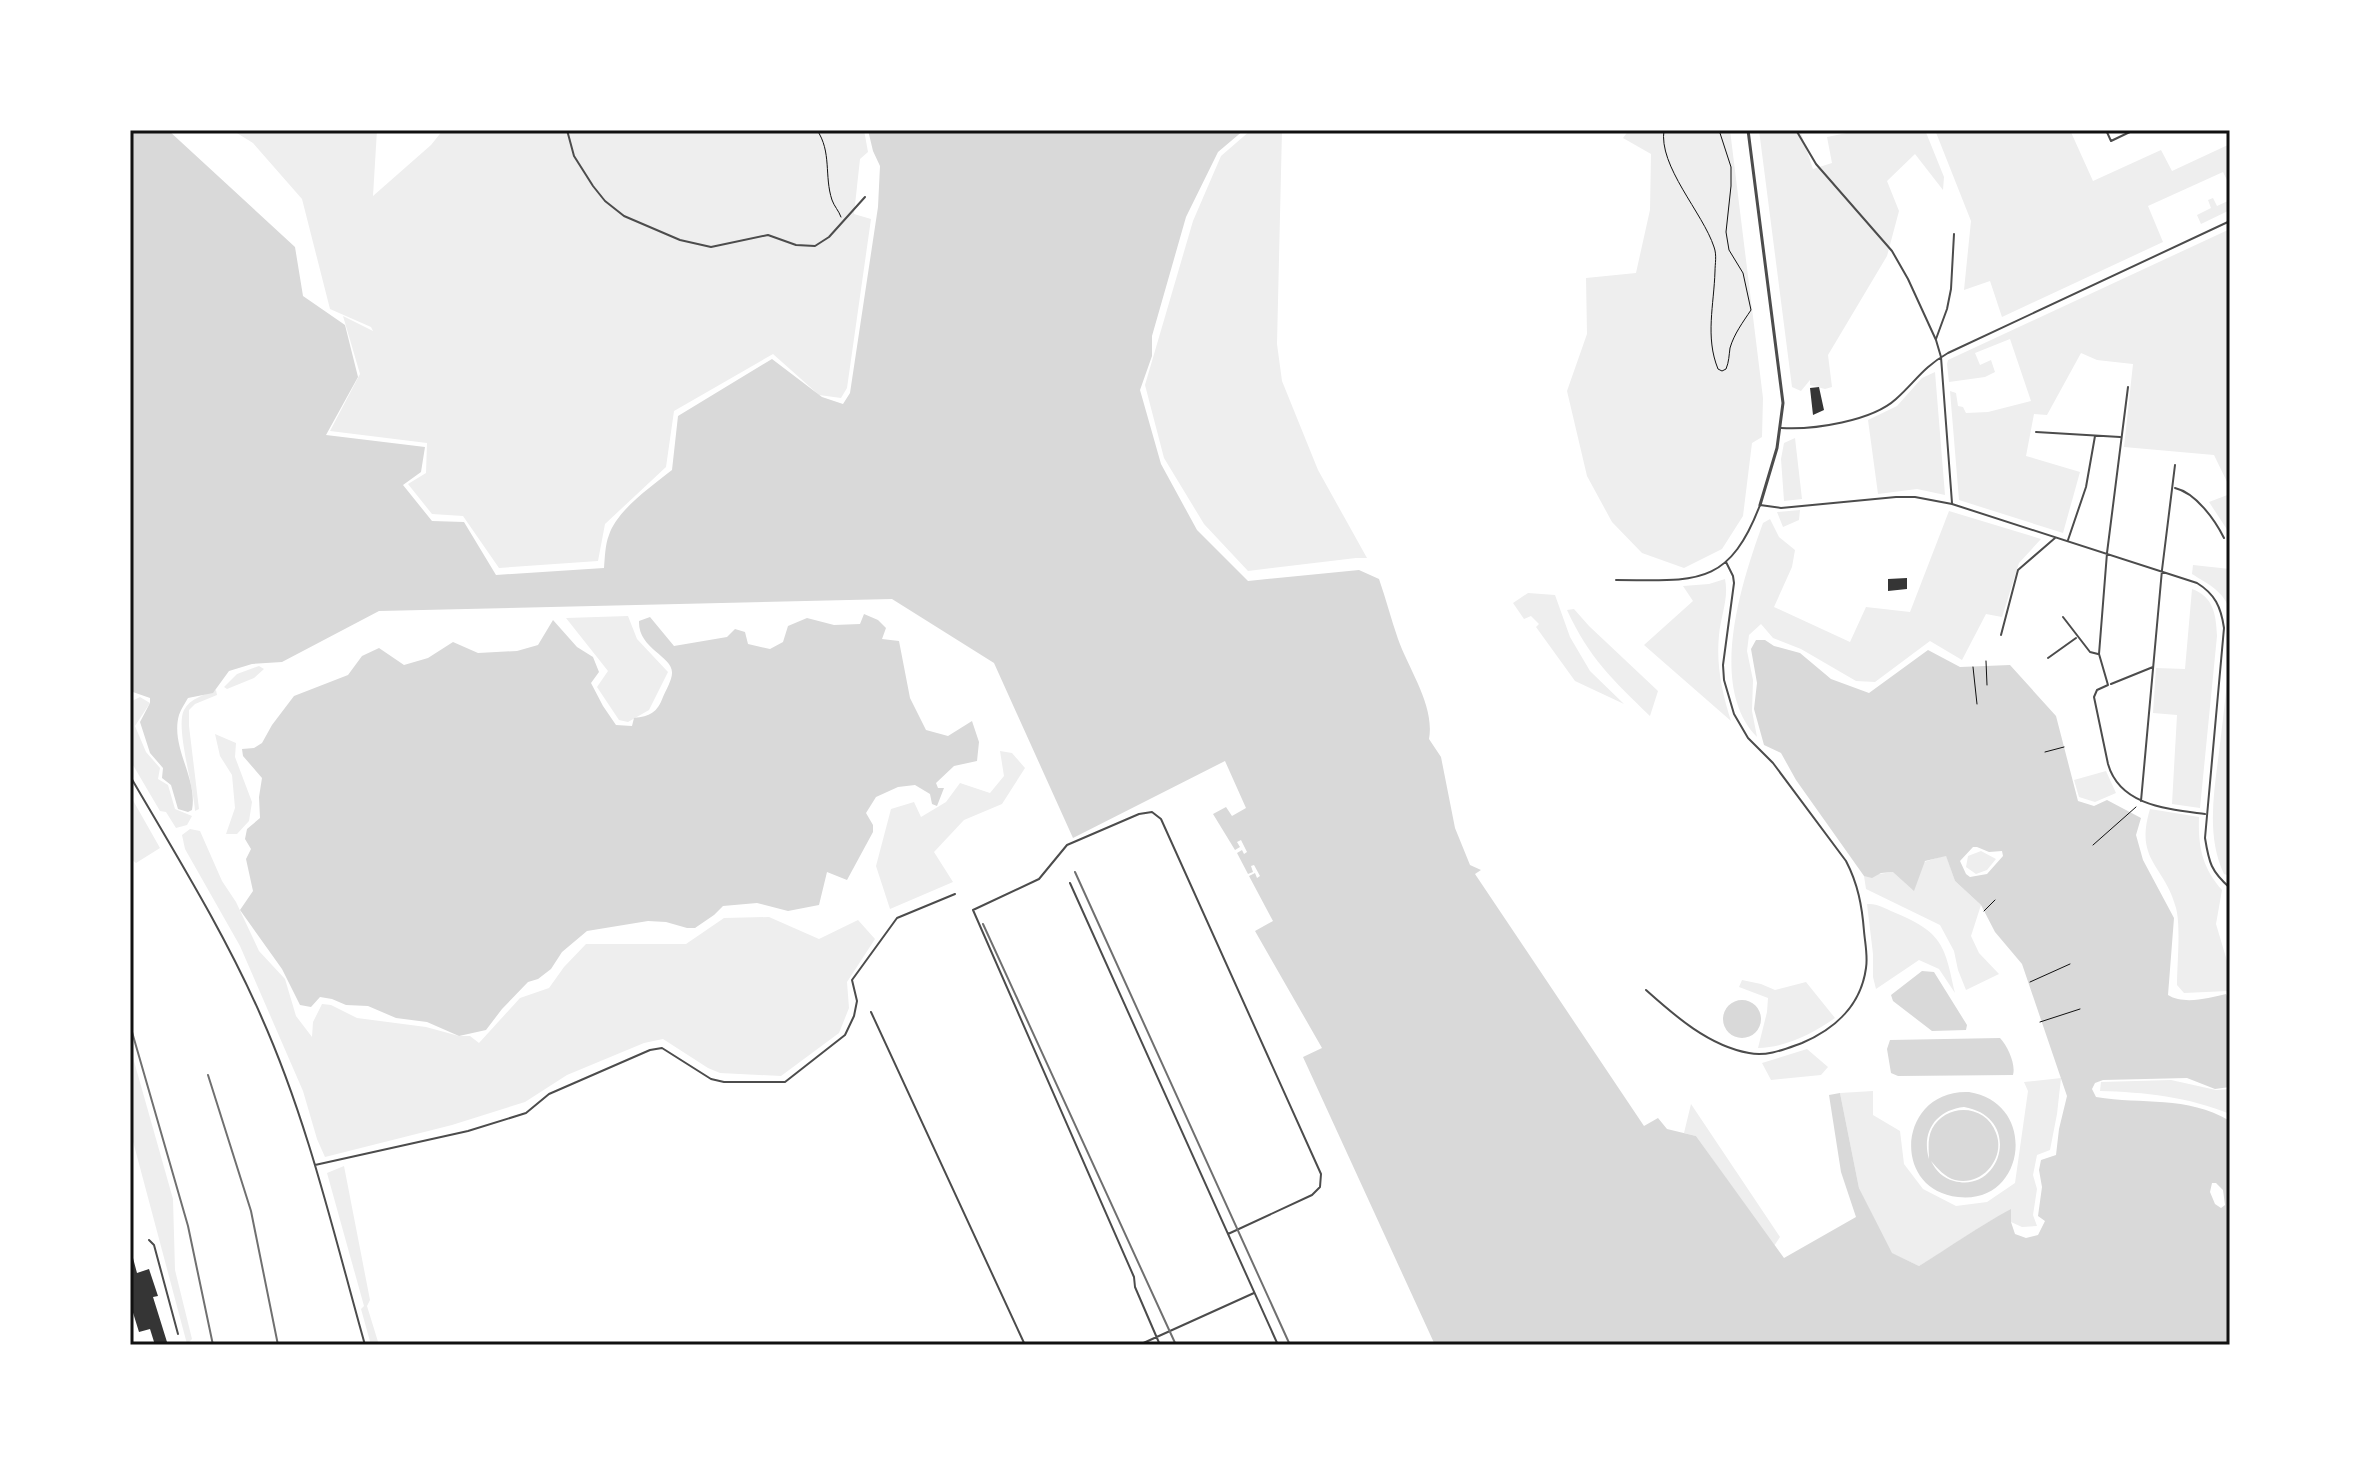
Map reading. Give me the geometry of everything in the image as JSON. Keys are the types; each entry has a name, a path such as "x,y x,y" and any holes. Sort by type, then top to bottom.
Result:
{"street":[{"path":"567,130 574,156 605,201 624,216 680,240 711,247 768,235 796,245 815,246 829,237 865,197"},
{"path":"1616,580 1701,577 1710,573 1747,536 1760,505 1781,428 1782,393 1748,130"},
{"path":"1796,130 1816,164 1902,265 1936,340 1941,357 1952,504"},
{"path":"2106,130 2111,141 2134,130"},
{"path":"1781,428 1810,427 1871,415 1898,397 1928,365 1941,357 2230,221"},
{"path":"1936,340 1951,289 1954,234"},
{"path":"2108,685 2099,654 2107,553 2128,387"},
{"path":"2036,432 2121,437"},
{"path":"2068,541 2086,487 2095,436"},
{"path":"2141,801 2175,465"},
{"path":"2174,488 2182,490 2201,506 2217,524 2224,538"},
{"path":"1760,505 1781,508 1915,497 1952,504 2162,570 2207,589 2216,598 2224,628 2205,838 2211,866 2230,888"},
{"path":"2001,635 2018,570 2056,537"},
{"path":"1646,990 1688,1025 1716,1042 1749,1053 1767,1054 1809,1040 1838,1022 1855,1001 1866,968 1862,907 1846,861 1773,763 1748,738 1734,714 1723,665 1734,583 1725,561"},
{"path":"2063,617 2090,652 2099,654"},
{"path":"2048,658 2078,637"},
{"path":"2154,666 2097,690 2094,697 2111,774 2117,783 2141,801 2155,807 2207,814"},
{"path":"130,776 207,908 250,991 277,1056 315,1165 365,1345"},
{"path":"1160,1345 1135,1287 1129,1264 973,910 1039,879 1067,845 1139,814 1152,812 1161,819 1321,1174 1320,1187 1312,1195 1228,1234"},
{"path":"1070,883 1278,1345"},
{"path":"315,1165 468,1131 526,1113 549,1094 650,1050 662,1048 711,1079 724,1082 785,1082 845,1035 857,1001 852,980 897,918 955,894"},
{"path":"871,1012 1025,1345"},
{"path":"149,1240 154,1245 178,1334"},
{"path":"1139,1345 1255,1293"}],"path":[{"path":"817,130 823,139 828,159 832,202 842,220"},
{"path":"1664,130 1666,153 1714,245 1715,281 1709,334 1716,364 1722,371 1728,365 1736,333 1751,310 1743,273 1729,250 1726,232 1731,167 1719,130"},
{"path":"1986,661 1987,685"},
{"path":"1973,667 1977,704"},
{"path":"2045,752 2064,747"},
{"path":"2093,845 2136,807"},
{"path":"1984,911 1995,900"},
{"path":"2030,982 2070,964"},
{"path":"2040,1022 2080,1009"}],"shaded area":[{"path":"130,130 168,130 295,247 303,296 345,325 358,377 326,435 425,447 421,472 403,485 432,521 464,522 496,575 604,568 608,539 619,517 672,470 678,416 772,359 822,397 843,404 850,393 878,207 880,166 868,130 1244,130 1218,152 1186,217 1152,336 1152,356 1140,390 1161,464 1197,530 1248,581 1359,570 1379,579 1398,639 1425,701 1429,739 1441,757 1455,828 1470,865 1481,870 1475,874 1644,1126 1658,1118 1667,1129 1696,1136 1784,1258 1856,1217 1841,1172 1829,1095 1840,1093 1859,1188 1892,1253 1919,1266 2011,1209 2015,1234 2026,1238 2038,1235 2045,1221 2038,1216 2042,1187 2041,1160 2056,1155 2067,1096 2022,964 1995,932 1981,905 1955,881 1946,856 1925,861 1914,891 1893,872 1872,878 1864,876 1796,780 1781,753 1764,745 1754,709 1757,683 1751,649 1756,640 1765,640 1774,646 1800,653 1831,679 1869,693 1928,650 1960,667 2010,665 2056,716 2078,801 2094,806 2107,800 2141,818 2136,835 2143,860 2174,918 2168,995 2189,1000 2226,994 2230,1002 2230,1087 2215,1089 2187,1078 2103,1080 2095,1083 2092,1089 2096,1097 2181,1104 2197,1107 2230,1121 2230,1345 1435,1345 1303,1057 1322,1048 1255,931 1273,921 1249,876 1255,873 1257,878 1260,876 1254,865 1251,866 1253,872 1248,874 1237,853 1242,850 1244,854 1247,852 1241,840 1237,842 1240,847 1235,850 1213,814 1226,807 1232,816 1246,808 1225,761 1073,838 994,663 892,599 379,611 282,662 252,664 229,671 213,693 188,698 177,727 193,798 192,810 188,812 178,809 171,785 162,778 163,768 150,753 140,722 150,698 130,691","holes":["1973,847 1989,852 2002,851 2003,856 1987,874 1970,877 1960,861","2212,1183 2223,1190 2225,1205 2221,1208 2215,1204 2210,1192"]},
{"path":"232,130 377,130 373,196 431,145 443,130 864,130 868,152 860,159 854,214 871,219 847,388 841,398 819,395 773,354 674,411 666,467 605,524 598,561 499,568 463,516 432,514 408,484 426,473 427,443 330,431 360,374 343,316 373,331 371,327 330,309 302,199 253,143"},
{"path":"1251,130 1282,130 1277,344 1282,381 1318,470 1367,558 1248,571 1204,524 1164,458 1145,385 1193,221 1221,156"},
{"path":"1629,130 1730,130 1763,398 1762,437 1752,443 1743,516 1722,549 1684,568 1642,553 1612,522 1587,476 1567,391 1587,334 1586,278 1636,273 1650,210 1651,154 1623,138"},
{"path":"1759,130 1800,130 1813,169 1832,163 1827,137 1862,130 1925,130 1944,177 1943,190 1915,154 1887,181 1899,211 1887,256 1828,355 1832,387 1825,389 1810,385 1810,380 1801,391 1792,387"},
{"path":"1935,130 2070,130 2093,181 2161,150 2172,171 2230,144 2230,186 2223,172 2148,206 2163,242 2002,317 1990,281 1964,290 1971,221"},
{"path":"2213,198 2217,206 2230,200 2230,210 2201,224 2197,215 2211,208 2208,200"},
{"path":"2230,229 2230,488 2214,455 2124,447 2133,364 2097,360 2081,353 2047,415 2034,414 2026,456 2080,472 2063,533 1959,500 1950,391 1956,393 1958,406 1963,407 1966,413 1988,412 2031,401 2010,339 1975,353 1980,365 1991,360 1995,372 1985,377 1949,382 1948,360"},
{"path":"1935,372 1945,495 1917,489 1878,494 1868,420 1897,406 1922,378"},
{"path":"1795,438 1802,499 1784,501 1781,459 1784,443"},
{"path":"2230,494 2230,534 2209,502"},
{"path":"1800,510 1799,520 1783,527 1777,512"},
{"path":"1949,511 2041,539 2019,563 2002,617 1986,614 1962,660 1930,641 1875,682 1856,681 1801,649 1773,638 1761,624 1749,635 1747,651 1753,680 1752,711 1757,737 1742,716 1734,690 1731,662 1739,603 1763,523 1770,519 1779,537 1795,550 1792,567 1774,607 1850,642 1866,607 1910,612"},
{"path":"2193,565 2230,569 2230,611 2220,593 2192,574"},
{"path":"1725,579 1718,657 1722,689 1731,721 1644,645 1693,601 1683,586"},
{"path":"2192,589 2209,602 2217,636 2200,808 2172,804 2177,715 2153,713 2156,668 2185,669"},
{"path":"1528,593 1555,595 1570,637 1590,671 1624,704 1575,681 1536,627 1539,624 1531,616 1524,619 1513,603"},
{"path":"1574,609 1658,691 1650,716 1593,655 1567,610"},
{"path":"864,614 878,620 886,628 882,639 899,641 910,698 926,730 948,736 972,721 979,742 977,761 954,766 936,783 938,788 944,788 937,806 932,804 930,794 915,785 898,787 876,797 866,813 873,825 873,832 847,880 827,872 819,905 788,911 757,903 723,906 695,928 648,921 587,931 562,952 551,969 528,982 486,1030 459,1036 427,1022 396,1018 368,1006 346,1005 320,997 311,1007 300,1005 282,969 240,910 253,891 246,859 251,849 245,839 247,829 260,818 262,778 243,756 242,749 254,748 262,743 294,696 348,675 362,656 379,648 404,665 428,658 453,642 478,653 517,651 538,645 553,620 577,647 593,657 599,672 591,683 616,725 632,726 634,718 649,715 658,707 672,673 667,662 644,639 639,621 650,617 674,646 727,637 735,629 745,632 748,644 770,649 783,642 788,626 807,618 834,625 860,624"},
{"path":"628,616 637,639 668,672 649,710 628,722 619,720 597,687 608,671 566,618"},
{"path":"2230,644 2230,876 2224,874 2218,859 2213,810"},
{"path":"259,666 264,669 254,678 227,689 224,687 237,674"},
{"path":"216,690 217,695 195,704 189,710 199,809 195,811 183,743 182,718 190,703"},
{"path":"140,697 150,703 135,726 146,752 160,768 158,779 168,785 175,809 192,816 187,825 176,828 166,812 160,811 130,760 130,702"},
{"path":"215,734 236,743 235,757 252,802 249,821 237,834 226,834 235,808 232,775 220,756"},
{"path":"1000,751 1012,753 1025,768 1002,804 964,820 934,852 953,882 890,909 876,866 891,809 914,802 921,817 946,802 960,783 990,793 1004,776"},
{"path":"2106,771 2116,793 2095,802 2079,797 2074,780"},
{"path":"130,795 160,848 136,863 130,858"},
{"path":"2150,809 2199,817 2203,856 2222,890 2216,924 2230,971 2230,994 2228,991 2184,993 2177,985 2179,935 2176,908 2148,852 2146,826"},
{"path":"190,829 200,831 259,951 285,979 296,1016 312,1037 313,1022 322,1004 331,1005 357,1018 470,1036 479,1043 520,998 549,988 586,944 686,944 724,918 769,917 819,939 858,920 875,939 847,982 849,1008 839,1033 781,1076 720,1073 663,1039 644,1043 567,1075 525,1102 452,1125 325,1157 303,1091 240,946 185,849 182,835"},
{"path":"1981,851 1996,859 1987,870 1976,874 1966,867 1968,856"},
{"path":"1946,855 1955,881 1981,905 1971,936 1979,953 1999,974 1966,990 1954,951 1940,925 1866,889 1864,876 1893,872"},
{"path":"1867,904 1913,921 1933,935 1944,953 1955,993 1939,969 1919,960 1876,989"},
{"path":"1922,971 1934,972 1967,1025 1966,1030 1932,1031 1893,1001 1891,995"},
{"path":"1742,980 1775,990 1806,982 1835,1018 1799,1039 1758,1048 1768,998 1739,987"},
{"path":"1742,1000 1756,1005 1761,1019 1756,1033 1742,1038 1728,1033 1723,1019 1728,1005"},
{"path":"2000,1038 2011,1056 2013,1075 1898,1076 1891,1073 1887,1049 1890,1040"},
{"path":"130,1047 173,1199 175,1270 192,1339 187,1344 130,1130"},
{"path":"1807,1049 1828,1067 1821,1075 1771,1080 1762,1063"},
{"path":"2061,1078 2050,1150 2037,1155 2033,1175 2037,1189 2033,1215 2037,1226 2022,1227 2011,1222 2011,1210 1919,1266 1891,1253 1859,1188 1840,1093 1873,1091 1873,1115 1900,1131 1904,1164 1923,1189 1956,1206 1987,1202 2015,1183 2028,1091 2024,1082"},
{"path":"2171,1080 2216,1090 2230,1089 2230,1114 2166,1096 2100,1091 2101,1082"},
{"path":"1969,1092 1991,1100 2006,1114 2014,1132 2015,1152 2010,1170 1998,1186 1981,1195 1958,1197 1936,1190 1921,1177 1913,1160 1911,1141 1916,1122 1928,1106 1945,1095","holes":["1964,1107 1982,1114 1994,1125 1999,1138 1999,1153 1994,1166 1984,1176 1971,1182 1954,1181 1946,1178 1931,1161 1951,1179 1974,1179 1995,1161 1998,1152 1996,1133 1991,1123 1975,1112 1966,1110 1946,1114 1930,1133 1929,1159 1929,1131 1939,1118 1954,1109"]},
{"path":"1691,1104 1780,1237 1774,1246 1696,1136 1684,1133"},
{"path":"344,1166 370,1300 367,1306 379,1345 371,1345 361,1309 364,1306 327,1173"}],"building":[{"path":"1819,387 1824,410 1813,415 1810,388"},
{"path":"1907,578 1907,589 1888,591 1888,579"},
{"path":"133,1258 137,1273 149,1269 158,1296 153,1297 167,1342 155,1345 150,1329 139,1332 130,1303 130,1259"}],"railway":[{"path":"1075,872 1290,1345"},
{"path":"983,924 1176,1345"},
{"path":"130,1025 188,1226 213,1345"},
{"path":"208,1075 251,1211 278,1345"}]}
